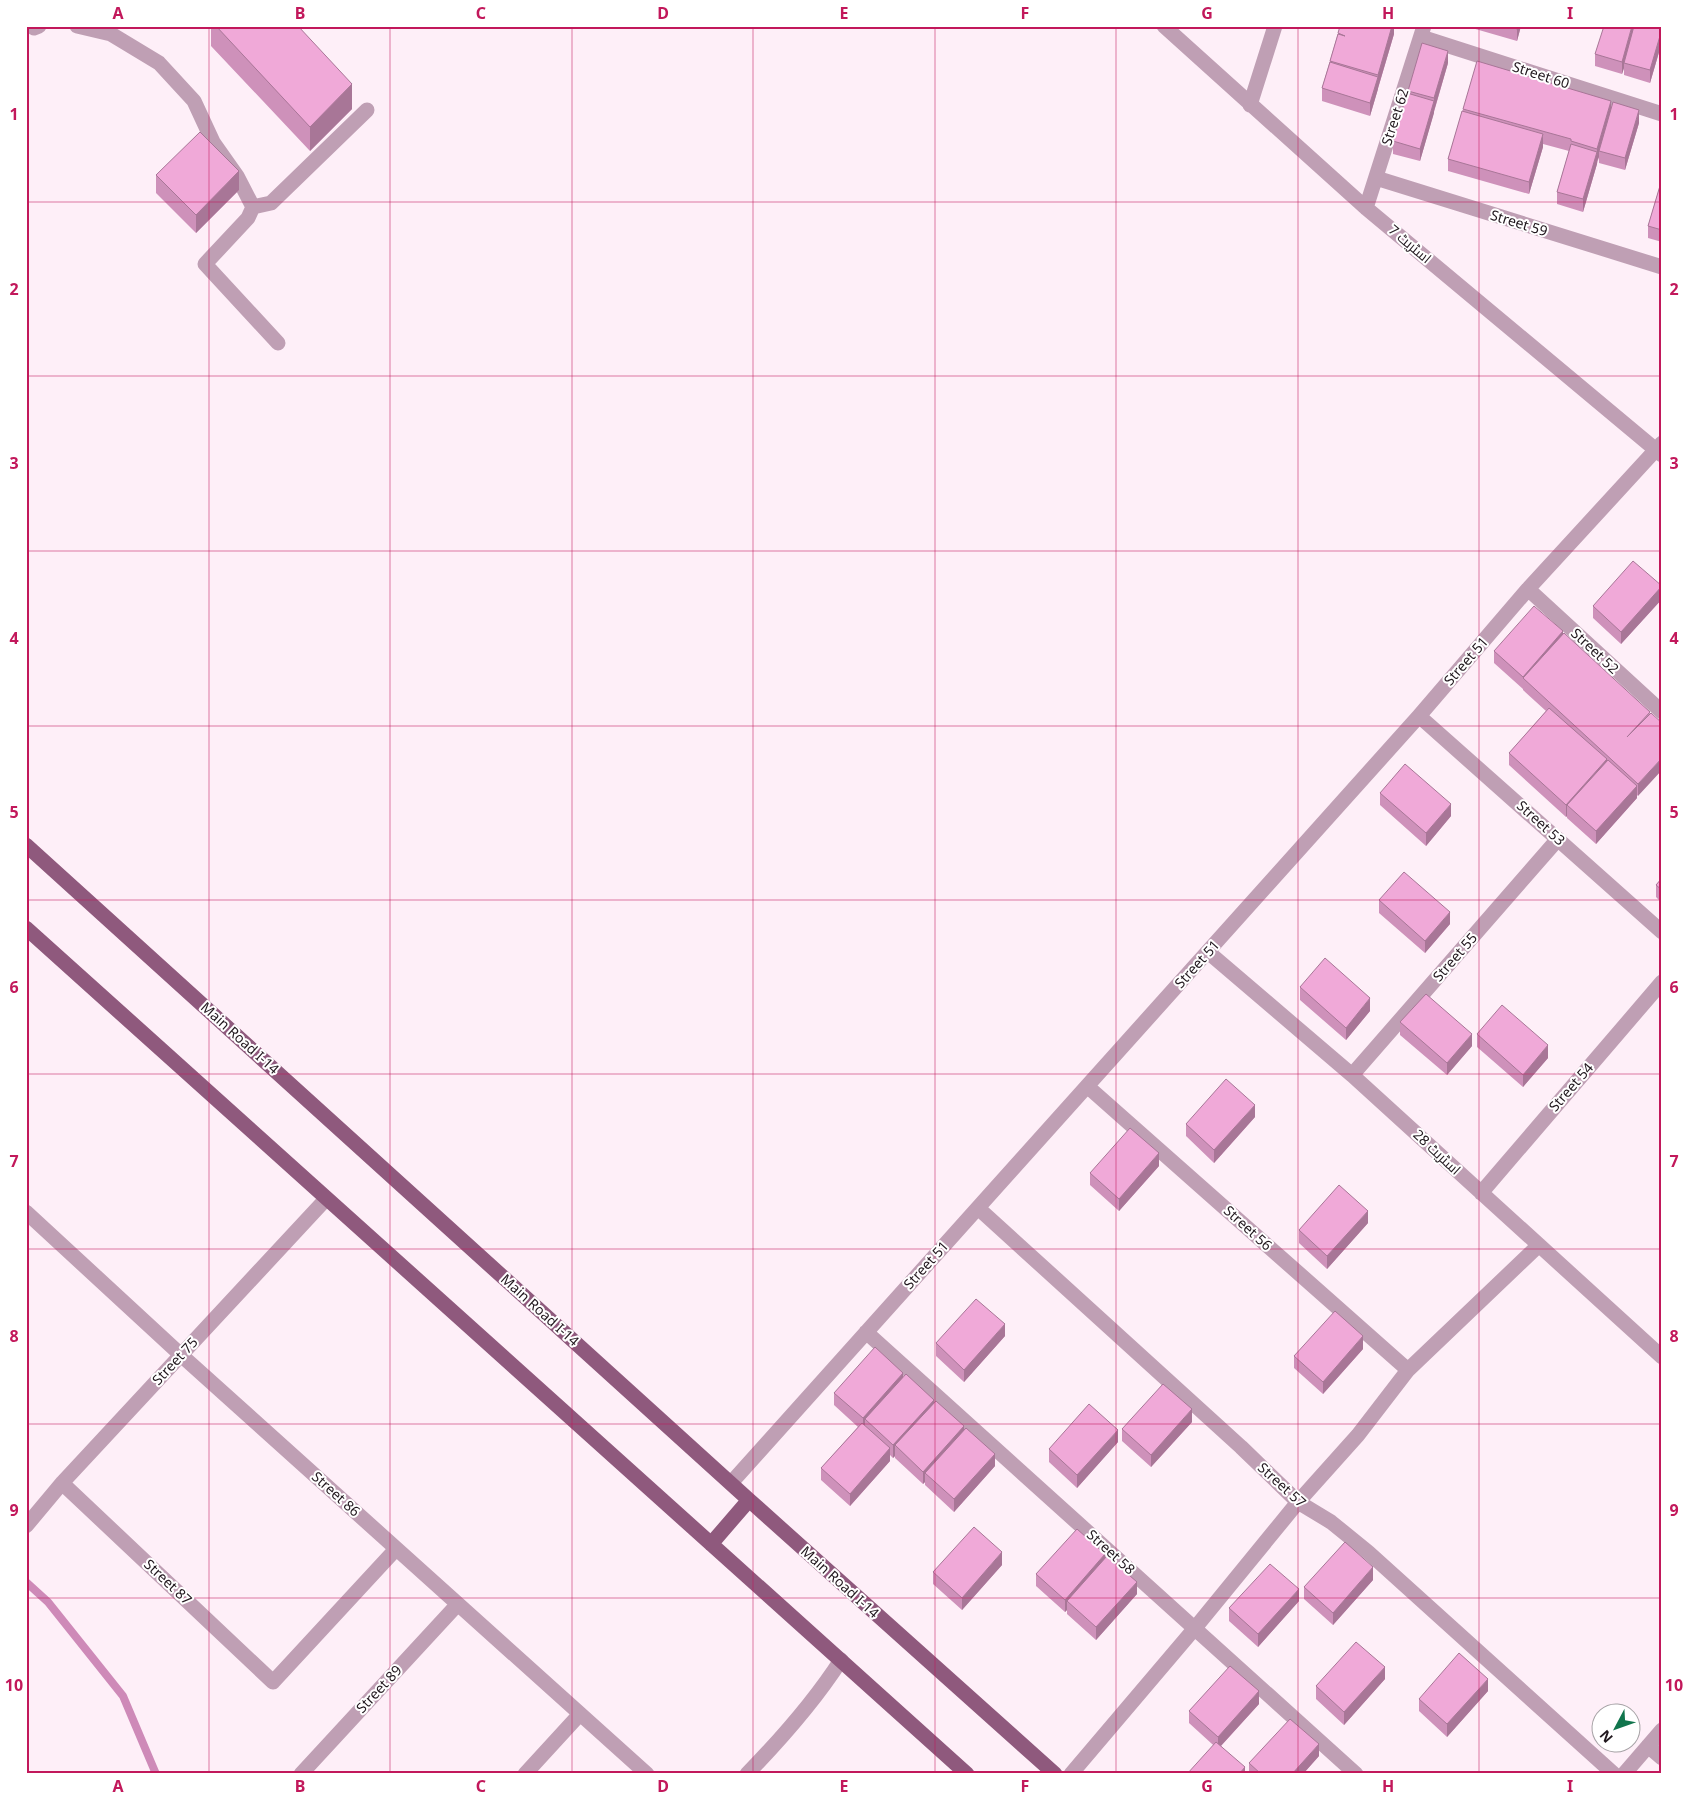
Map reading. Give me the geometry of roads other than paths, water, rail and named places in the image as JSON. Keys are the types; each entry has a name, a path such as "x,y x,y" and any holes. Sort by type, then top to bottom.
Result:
{"main road":[{"name":"Main Road I-14","path":"26,845 749,1500 1055,1774"},
{"path":"26,928 967,1774"},
{"path":"711,1544 749,1500"}],"street":[{"path":"31,26 34,28 39,26"},
{"path":"77,26 111,34 159,63 194,101 213,142 237,176 253,207"},
{"name":"اسٹریٹ 7","path":"1164,26 1366,208 1660,449"},
{"path":"1250,105 1275,26"},
{"name":"Street 60","path":"1423,31 1662,114"},
{"name":"Street 62","path":"1366,208 1423,31"},
{"path":"253,207 271,203 367,110"},
{"name":"Street 59","path":"1376,178 1662,267"},
{"path":"253,207 248,218 205,264 278,343"},
{"name":"Street 51","path":"731,1483 1419,716 1528,589 1660,449"},
{"name":"Street 52","path":"1528,589 1662,712"},
{"name":"Street 53","path":"1419,716 1662,932"},
{"name":"Street 55","path":"1352,1075 1558,839"},
{"name":"اسٹریٹ 28","path":"1208,952 1352,1075 1662,1357"},
{"name":"Street 54","path":"1481,1193 1662,982"},
{"name":"Street 56","path":"1087,1086 1408,1370"},
{"name":"Street 75","path":"26,1526 62,1483 326,1199"},
{"name":"Street 57","path":"978,1208 1241,1447 1298,1502 1331,1522 1368,1552 1614,1774"},
{"name":"Street 86","path":"26,1212 457,1605 647,1774"},
{"path":"1071,1774 1195,1628 1298,1502 1358,1436 1408,1370 1539,1244"},
{"name":"Street 58","path":"866,1332 1356,1774"},
{"name":"Street 87","path":"62,1483 273,1682 396,1549"},
{"name":"Street 89","path":"301,1774 457,1605"},
{"path":"747,1774 821,1691 841,1660"},
{"path":"526,1774 580,1714"},
{"path":"1624,1774 1662,1730"},
{"path":"1648,1746 1662,1758"}],"waterway":[{"path":"26,1582 48,1602 123,1696 156,1774"}]}
